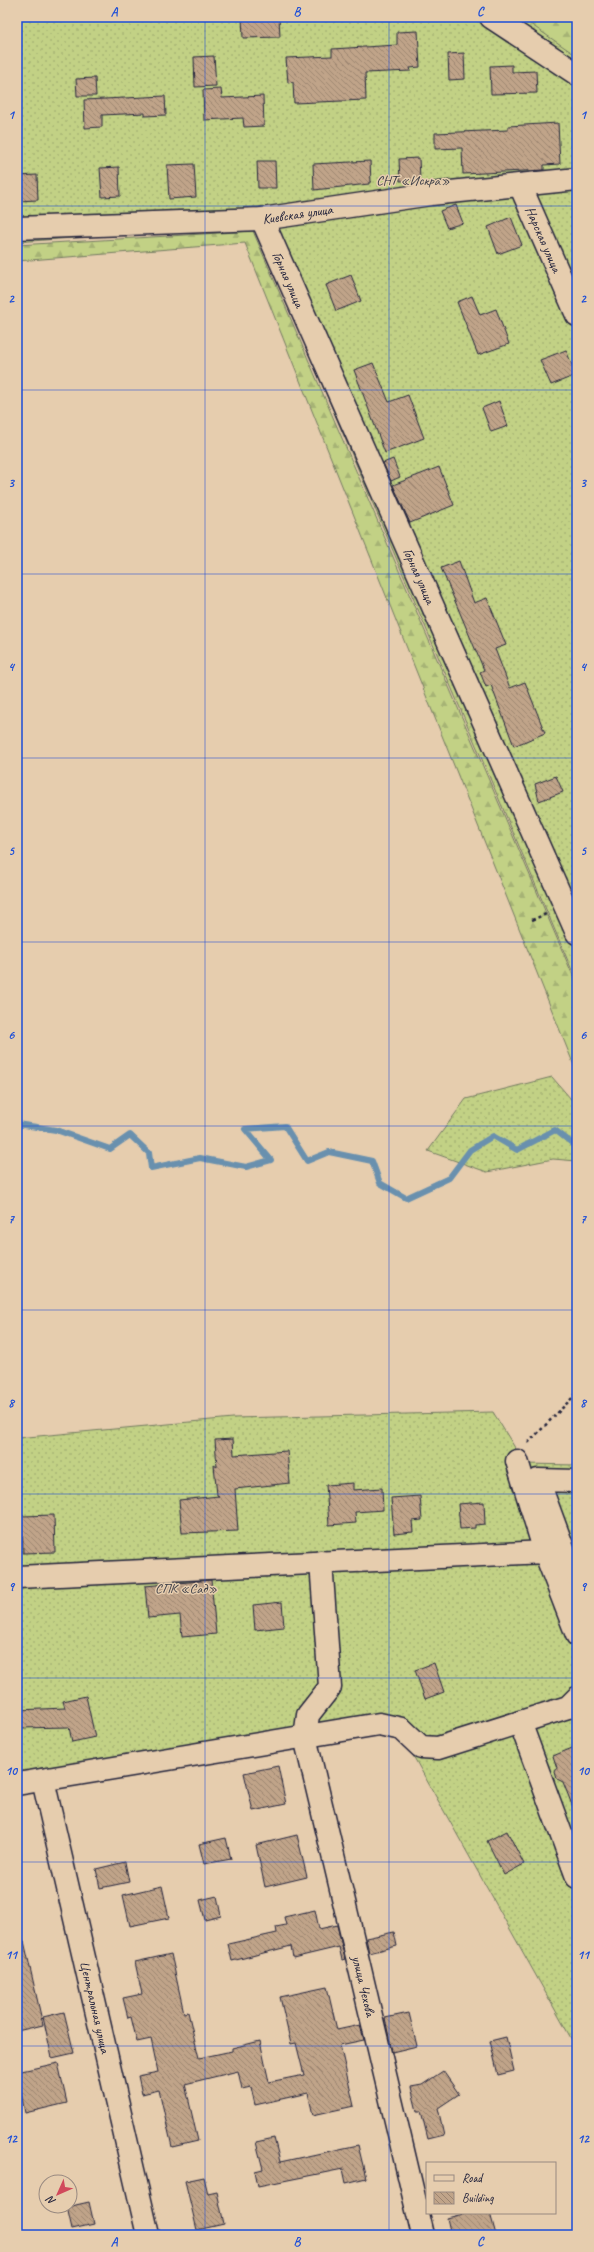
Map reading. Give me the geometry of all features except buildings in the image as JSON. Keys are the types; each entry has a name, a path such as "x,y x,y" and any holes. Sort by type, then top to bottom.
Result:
{"street":[{"path":"491,17 577,74"},
{"name":"Киевская улица","path":"17,228 262,219 431,194 577,179"},
{"name":"Нарская улица","path":"520,185 577,315"},
{"name":"Горная улица","path":"262,219 577,933"},
{"path":"517,1461 545,1552 577,1634"},
{"path":"577,1481 538,1480 577,1586"},
{"path":"17,1577 545,1552"},
{"path":"305,1737 308,1715 330,1687 321,1562"},
{"path":"17,1784 379,1724 402,1728 421,1746 438,1748 568,1707 577,1698"},
{"path":"520,1722 577,1876"},
{"name":"улица Чехова","path":"305,1737 423,2235"},
{"name":"Центральная улица","path":"43,1780 148,2235"}],"path":[{"path":"517,1461 527,1444 577,1393"}],"green space":[{"name":"СНТ «Искра»","path":"17,17 577,17 577,982 254,225 17,242"},
{"path":"520,17 577,17 577,56"},
{"path":"253,231 577,985 577,1073 245,243 17,261 17,245"},
{"path":"552,1077 577,1106 577,1161 553,1159 487,1172 428,1151 466,1099"},
{"name":"СПК «Сад»","path":"493,1412 525,1464 577,1465 577,2049 392,1718 17,1787 17,1438 233,1418"}],"waterway":[{"path":"17,1124 56,1130 110,1149 130,1135 149,1153 151,1168 200,1158 246,1167 271,1160 245,1129 285,1126 307,1161 329,1152 372,1161 380,1183 406,1198 449,1178 470,1150 493,1136 517,1150 555,1130 577,1147"}]}
